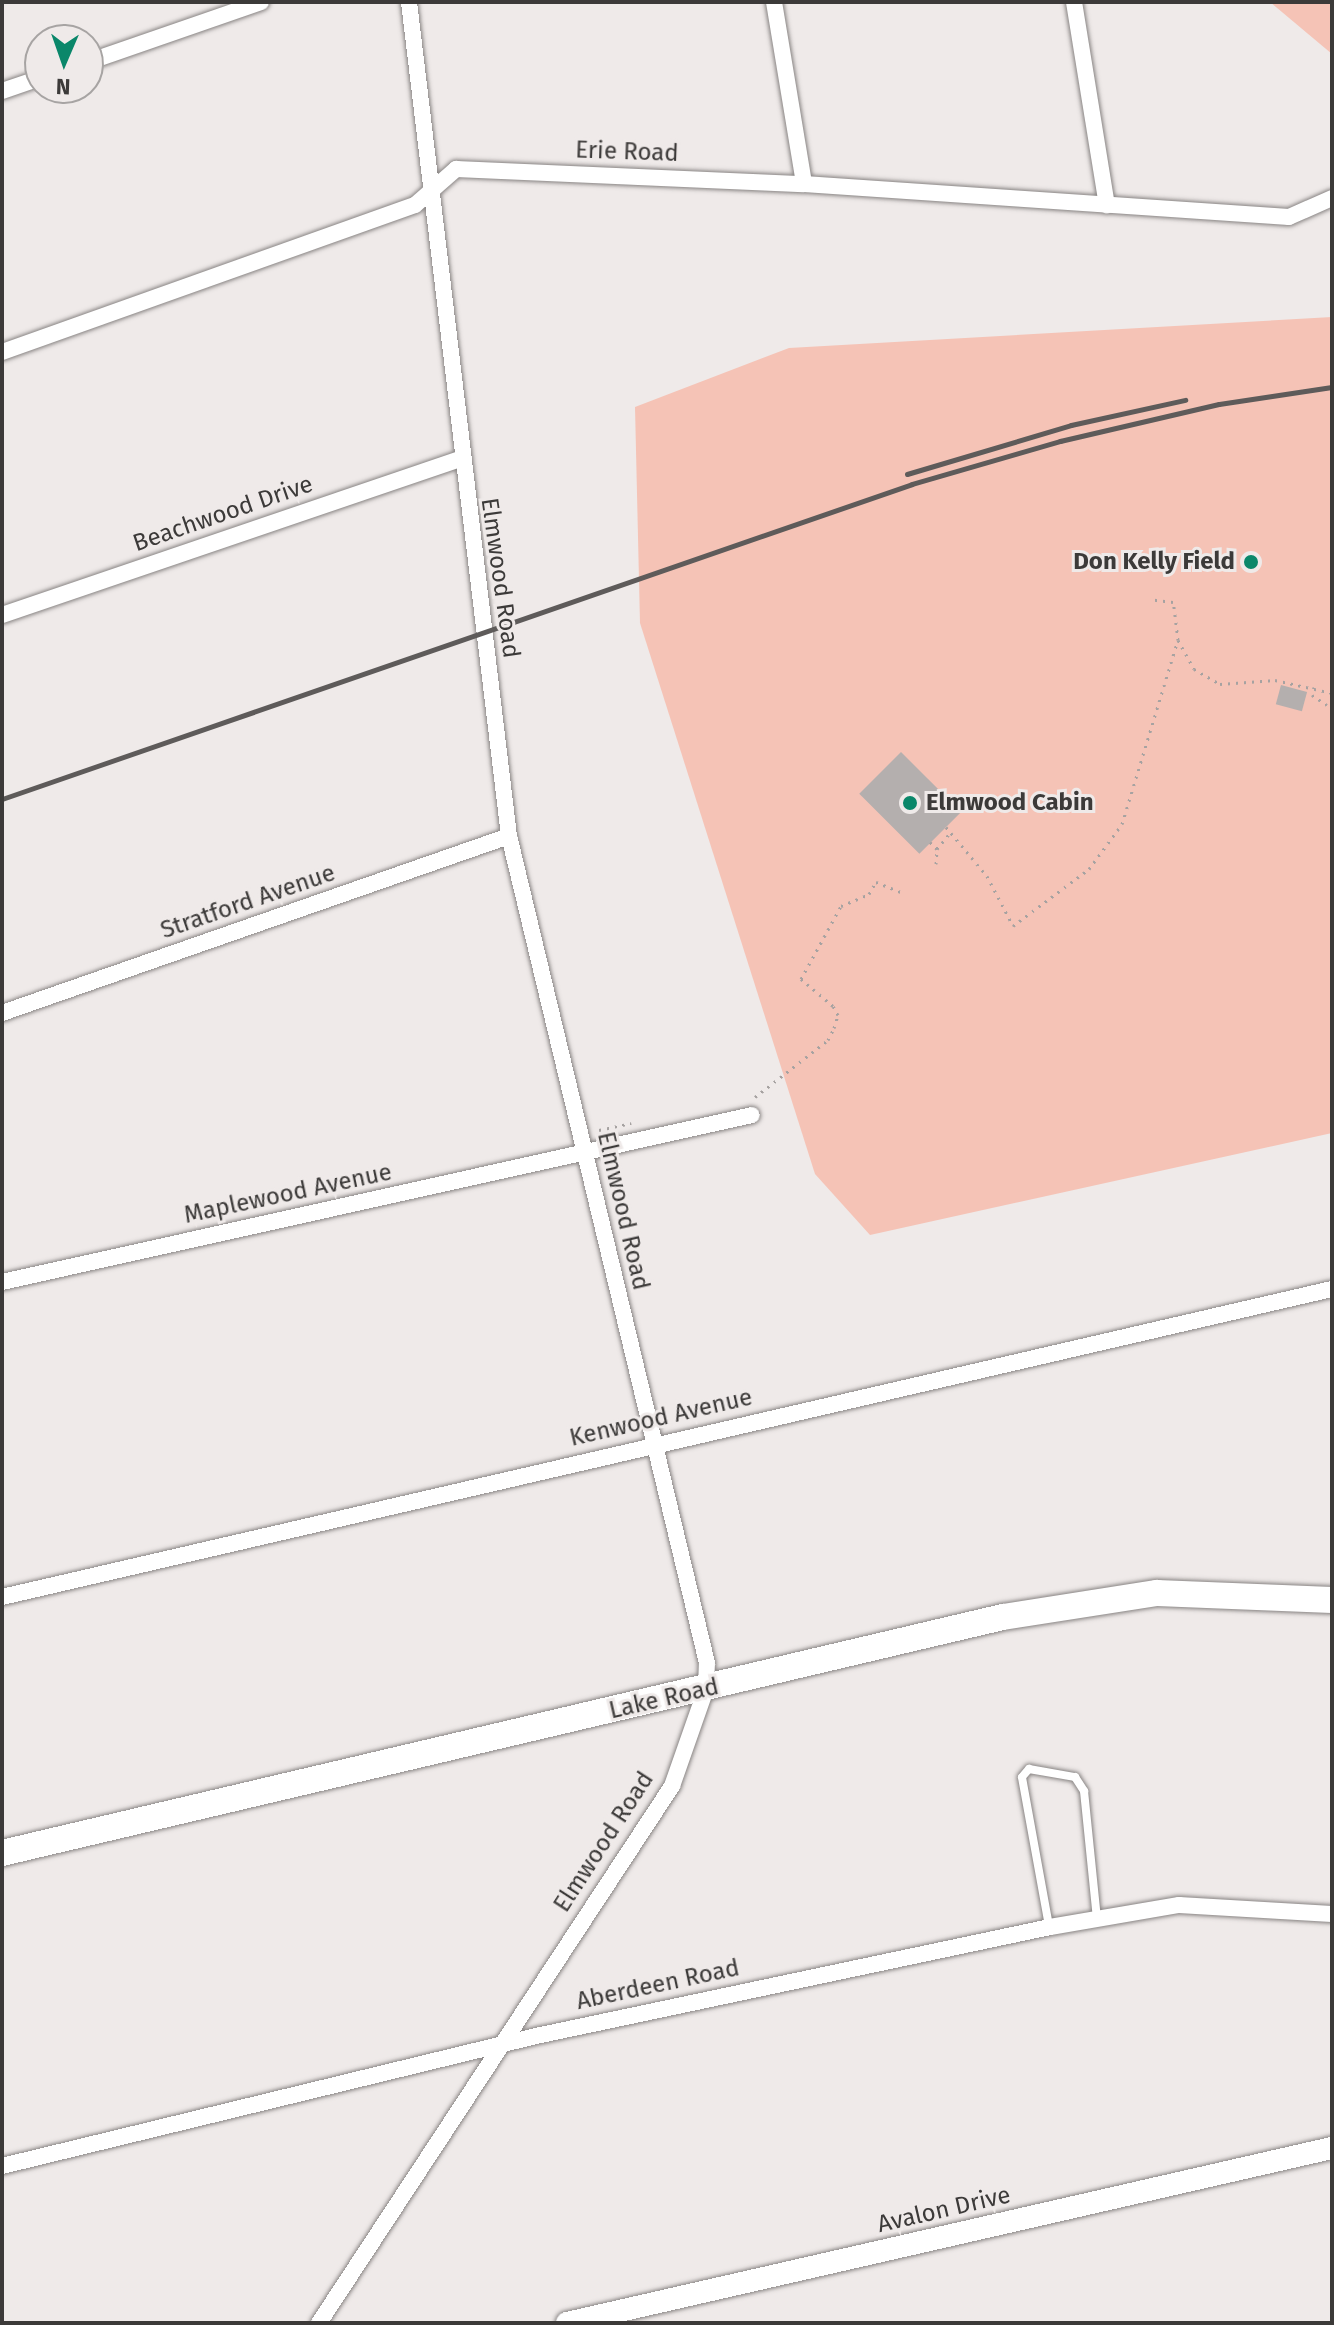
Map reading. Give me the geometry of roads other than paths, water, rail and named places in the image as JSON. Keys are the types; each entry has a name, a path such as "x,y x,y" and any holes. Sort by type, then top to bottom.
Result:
{"main road":[{"name":"Lake Road","path":"2,1853 1003,1617 1157,1593 1332,1600"}],"street":[{"path":"104,56 261,2"},
{"name":"Elmwood Road","path":"319,2323 672,1786 706,1689 707,1663 509,836 460,459 434,185 409,2"},
{"path":"774,2 804,184"},
{"path":"1074,2 1107,205"},
{"path":"2,91 24,83"},
{"name":"Erie Road","path":"2,352 415,205 434,185 456,169 804,184 1289,217 1332,198"},
{"name":"Beachwood Drive","path":"2,615 460,459"},
{"name":"Stratford Avenue","path":"2,1013 509,836"},
{"name":"Maplewood Avenue","path":"2,1282 585,1153 750,1108"},
{"name":"Kenwood Avenue","path":"2,1597 1332,1289"},
{"name":"Aberdeen Road","path":"2,2166 500,2044 1050,1927 1179,1905 1332,1914"},
{"name":"Avalon Drive","path":"567,2323 1332,2148"}],"lane":[{"path":"1050,1927 1022,1777 1029,1769 1075,1777 1084,1791 1097,1919"}],"railway":[{"path":"2,799 912,484 1060,441 1219,404 1332,387"},
{"path":"907,474 1071,425 1185,400"}],"place":[{"name":"Don Kelly Field","path":"1251,562"},
{"name":"Elmwood Cabin","path":"910,803"}]}
